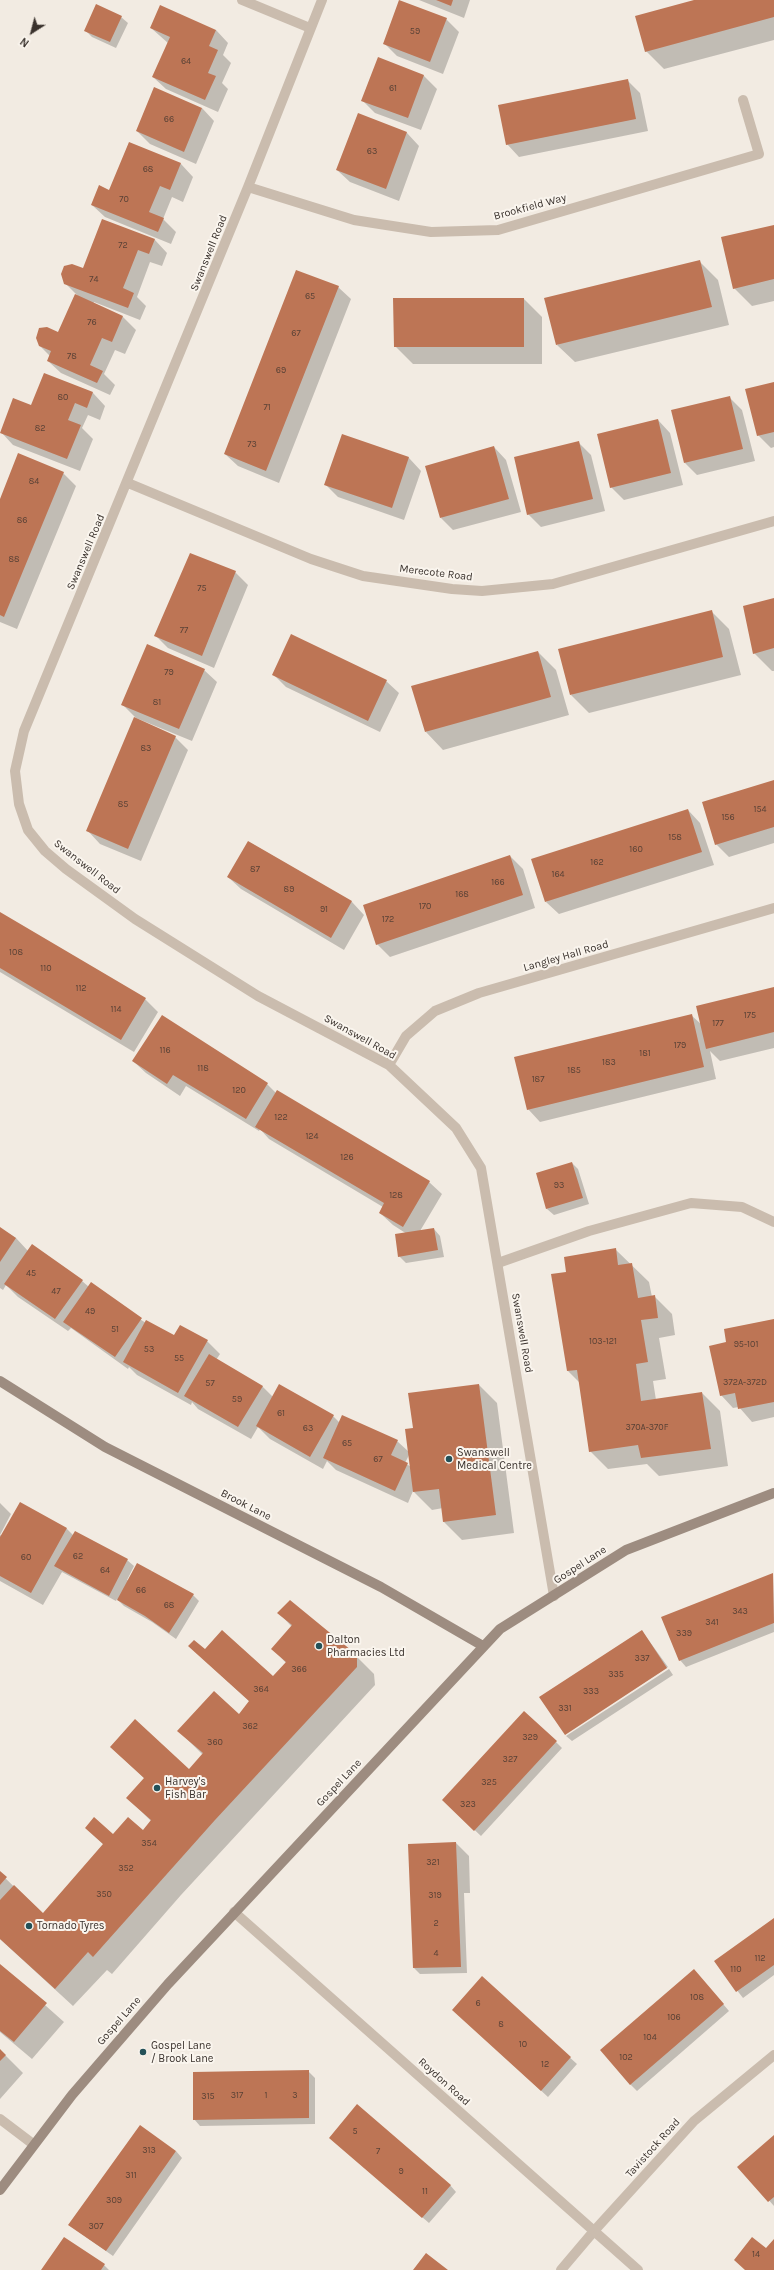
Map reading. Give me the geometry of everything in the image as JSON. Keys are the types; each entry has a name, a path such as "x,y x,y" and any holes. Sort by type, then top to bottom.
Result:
{"street":[{"path":"242,0 310,28"},
{"name":"Swanswell Road","path":"322,0 128,483 24,731 15,771 19,804 28,830 45,851 66,869 135,919 258,996 389,1065 456,1128 481,1168 554,1596"},
{"name":"Brookfield Way","path":"248,187 354,220 431,232 498,230 760,154 743,100"},
{"name":"Merecote Road","path":"128,483 312,559 363,576 452,589 482,590 553,584 774,521"},
{"name":"Langley Hall Road","path":"389,1065 406,1036 435,1011 480,993 774,908"},
{"path":"498,1264 589,1231 691,1203 742,1207 774,1222"},
{"name":"Brook Lane","path":"0,1381 105,1447 381,1587 484,1646"},
{"name":"Gospel Lane","path":"0,2190 33,2144 168,1984 500,1629 626,1550 774,1493"},
{"name":"Roydon Road","path":"234,1912 638,2270"},
{"name":"Tavistock Road","path":"561,2270 594,2231 694,2121 774,2055"},
{"path":"0,2119 33,2144"}],"building":[{"path":"399,0 447,18 430,62 383,44"},
{"path":"436,0 453,0 451,6"},
{"path":"694,0 774,0 774,17 645,52 635,16"},
{"path":"96,4 122,16 110,42 84,31"},
{"path":"160,5 216,30 209,46 218,50 208,73 216,76 205,100 152,77 170,37 150,28"},
{"path":"378,57 424,75 408,118 361,101"},
{"path":"628,79 636,119 506,145 498,105"},
{"path":"154,87 202,108 184,152 136,131"},
{"path":"358,113 407,132 386,189 336,170"},
{"path":"129,142 181,163 170,190 160,186 149,212 164,218 158,232 91,205 99,185 109,190"},
{"path":"102,219 155,239 149,254 138,250 123,288 134,293 128,308 64,284 61,274 64,266 72,264 83,268"},
{"path":"774,225 774,279 733,289 721,237"},
{"path":"700,260 712,307 556,345 544,298"},
{"path":"296,270 339,286 266,471 224,454"},
{"path":"75,294 123,316 112,342 102,338 90,365 103,371 97,383 47,361 51,351 39,346 36,338 39,328 47,327 58,332"},
{"path":"393,298 524,298 524,347 394,347"},
{"path":"44,373 93,392 87,408 75,403 68,420 81,425 67,459 0,433 13,398 31,405"},
{"path":"774,382 774,432 757,436 745,389"},
{"path":"730,396 743,449 684,463 671,410"},
{"path":"658,419 671,473 610,488 597,434"},
{"path":"342,434 409,457 392,508 324,485"},
{"path":"579,441 593,499 527,515 514,457"},
{"path":"494,446 509,499 440,518 425,466"},
{"path":"18,453 64,472 4,617 0,615 0,499"},
{"path":"190,553 236,571 202,656 154,636"},
{"path":"774,598 774,648 753,654 743,606"},
{"path":"712,610 723,657 570,695 558,649"},
{"path":"291,634 387,680 368,721 272,675"},
{"path":"147,644 205,669 179,729 121,705"},
{"path":"538,651 551,697 425,732 411,686"},
{"path":"134,717 176,736 128,849 86,831"},
{"path":"774,780 774,827 715,845 702,802"},
{"path":"688,809 702,852 545,902 531,859"},
{"path":"248,841 352,901 331,938 227,877"},
{"path":"510,855 523,895 376,945 363,905"},
{"path":"0,912 146,998 121,1040 0,968"},
{"path":"774,987 774,1032 706,1049 696,1006"},
{"path":"692,1014 704,1067 527,1110 514,1057"},
{"path":"162,1015 268,1083 246,1119 173,1075 167,1084 132,1061"},
{"path":"277,1090 430,1181 403,1227 379,1213 384,1203 255,1127"},
{"path":"572,1162 583,1198 546,1209 536,1173"},
{"path":"0,1227 16,1238 0,1262"},
{"path":"434,1228 438,1250 398,1257 395,1234"},
{"path":"32,1244 83,1280 55,1319 4,1284"},
{"path":"616,1248 618,1265 632,1263 638,1298 655,1295 658,1318 641,1320 648,1362 636,1364 641,1401 702,1392 711,1449 641,1458 638,1445 589,1452 577,1370 567,1371 551,1274 566,1272 564,1257"},
{"path":"91,1282 142,1318 115,1357 63,1322"},
{"path":"774,1319 774,1402 738,1409 735,1393 720,1396 709,1346 726,1342 724,1329"},
{"path":"146,1320 174,1335 180,1325 208,1340 178,1393 123,1362"},
{"path":"209,1354 263,1386 238,1427 184,1396"},
{"path":"279,1384 334,1415 310,1457 256,1426"},
{"name":"Swanswell Medical Centre","path":"479,1384 496,1515 443,1522 439,1489 413,1492 405,1429 413,1428 408,1393"},
{"path":"342,1415 398,1440 391,1455 408,1463 395,1491 323,1458"},
{"path":"20,1502 67,1528 31,1593 0,1576 0,1537"},
{"path":"75,1531 128,1559 109,1596 54,1566"},
{"path":"137,1563 194,1594 169,1633 145,1616 117,1600"},
{"path":"773,1573 774,1623 679,1661 661,1617"},
{"path":"290,1600 357,1655 357,1667 215,1820 93,1957 88,1952 55,1989 0,1939 0,1900 14,1885 43,1913 103,1844 85,1828 94,1817 113,1834 128,1817 143,1830 151,1820 126,1798 144,1778 110,1747 135,1719 189,1769 203,1753 177,1731 214,1691 239,1714 249,1701 188,1646 194,1640 205,1649 222,1630 273,1676 286,1662 271,1649 292,1625 277,1613"},
{"path":"642,1630 667,1668 565,1735 539,1697"},
{"path":"524,1711 557,1741 474,1831 442,1800"},
{"path":"456,1842 461,1967 413,1968 408,1844"},
{"path":"0,1871 7,1877 0,1885"},
{"path":"774,1918 774,1965 736,1992 714,1961"},
{"path":"0,1964 47,2003 14,2042 0,2031"},
{"path":"694,1969 724,2004 630,2085 600,2050"},
{"path":"482,1976 571,2057 541,2091 452,2010"},
{"path":"0,2049 6,2055 0,2061"},
{"path":"309,2070 309,2118 193,2120 193,2072"},
{"path":"357,2104 451,2185 422,2218 329,2138"},
{"path":"140,2125 176,2151 106,2251 68,2225"},
{"path":"774,2135 774,2197 768,2202 737,2167"},
{"path":"64,2237 105,2264 101,2270 41,2270"},
{"path":"752,2237 766,2248 774,2239 774,2270 745,2270 734,2260"},
{"path":"426,2253 448,2270 413,2270"}],"place":[{"name":"Swanswell Medical Centre","path":"449,1459"},
{"name":"Dalton Pharmacies Ltd","path":"319,1646"},
{"name":"Harvey's Fish Bar","path":"157,1788"},
{"name":"Tornado Tyres","path":"29,1926"},
{"name":"Gospel Lane / Brook Lane","path":"143,2052"}]}
